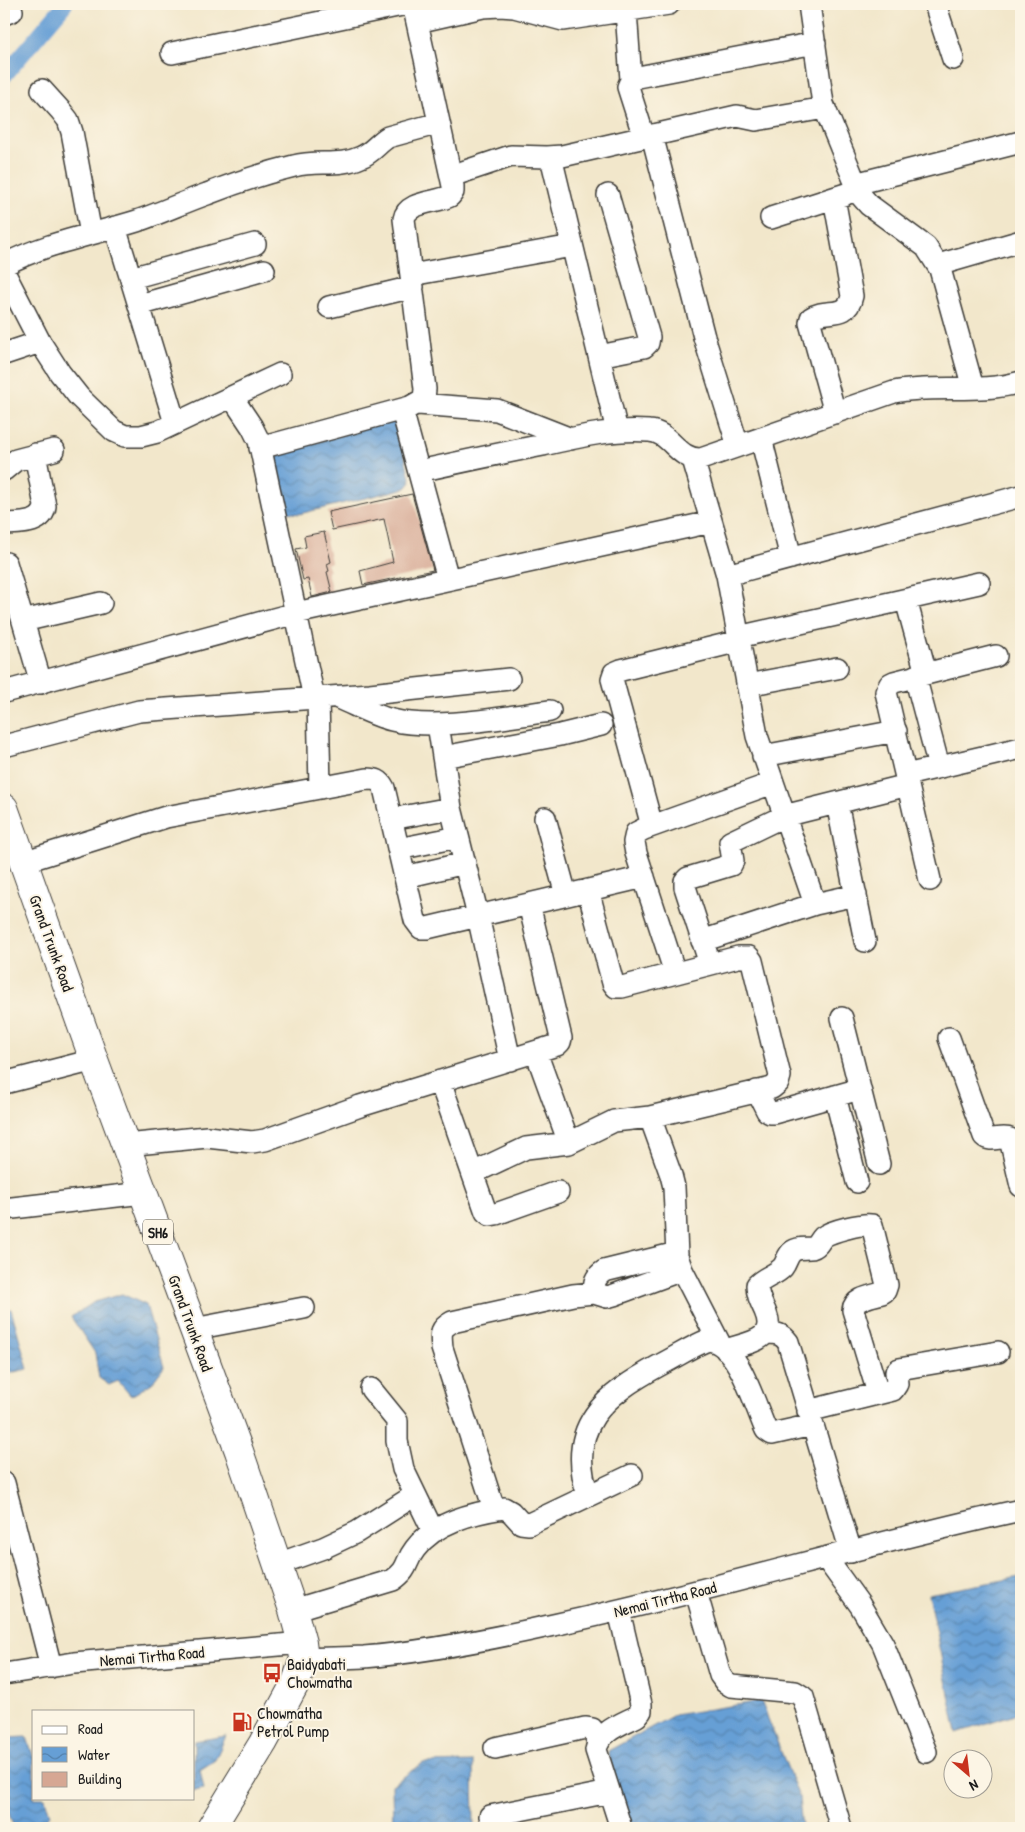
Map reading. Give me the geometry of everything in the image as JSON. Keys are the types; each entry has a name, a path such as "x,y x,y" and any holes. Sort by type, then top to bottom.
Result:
{"main road":[{"name":"Grand Trunk Road","path":"4,808 14,849 239,1451 293,1610 303,1651"},
{"path":"211,1828 271,1729 296,1682 303,1651"}],"street":[{"path":"172,53 412,10 500,6 514,7 563,20 669,4"},
{"path":"809,4 825,108 857,187 869,205 926,247 938,265 973,388"},
{"path":"934,4 953,59"},
{"path":"260,448 410,407 424,399 426,389 404,219 405,214 412,207 450,196 453,186 412,10"},
{"path":"626,11 631,80 628,87 648,136 704,337 738,446"},
{"path":"631,80 638,77 814,42"},
{"path":"42,90 68,120 74,143 90,234"},
{"path":"451,176 511,156 551,157 737,116 756,120 825,108"},
{"path":"4,265 24,254 153,215 209,193 295,166 310,163 347,162 369,154 380,141 388,137 439,123"},
{"path":"771,218 834,198 857,187 1021,142"},
{"path":"551,157 617,431"},
{"path":"599,356 644,347 648,343 649,337 608,195"},
{"path":"834,198 852,296 850,304 840,312 816,314 811,318 810,323 835,413"},
{"path":"115,227 175,423"},
{"path":"938,265 1021,241"},
{"path":"131,278 256,244"},
{"path":"329,306 412,281 572,246"},
{"path":"139,305 264,270"},
{"path":"4,272 40,342 60,373 79,397 114,431 125,436 141,436 157,432 280,374"},
{"path":"4,354 40,342"},
{"path":"419,471 572,438 617,431 652,431 662,435 686,456 693,459 701,459 894,392 906,390 998,388 1021,382"},
{"path":"232,397 252,427 260,448 296,613 322,697 320,788"},
{"path":"410,407 497,410 572,438"},
{"path":"410,407 419,471 448,580"},
{"path":"761,438 792,558"},
{"path":"4,470 16,460 44,452 44,513 40,518 33,521 4,524"},
{"path":"693,459 727,576 757,736 815,904"},
{"path":"727,576 1021,496"},
{"path":"4,692 296,613 711,522"},
{"path":"6,563 41,683"},
{"path":"652,826 612,679 614,673 739,639 979,583"},
{"path":"906,600 939,767"},
{"path":"23,620 101,603"},
{"path":"930,880 886,692 887,688 894,682 996,656"},
{"path":"747,685 837,668"},
{"path":"4,746 139,711 322,697 509,679"},
{"path":"322,697 390,720 415,724 438,724 550,711"},
{"path":"438,724 451,808 478,916 510,1060"},
{"path":"443,758 560,736 601,725"},
{"path":"763,756 896,731"},
{"path":"710,964 685,888 685,881 688,878 730,865 733,861 730,842 784,816 837,803 907,780 939,767 1021,748"},
{"path":"14,849 166,817 375,779 381,782 384,788 415,920 421,928 644,877"},
{"path":"675,973 634,842 636,833 773,783"},
{"path":"837,803 866,941"},
{"path":"391,819 451,808"},
{"path":"545,818 566,895"},
{"path":"398,849 458,837"},
{"path":"405,877 465,863"},
{"path":"473,1173 526,1148 569,1143 580,1139 607,1123 650,1117 772,1088 778,1083 780,1076 752,961 749,957 744,956 616,987 613,983 588,890"},
{"path":"702,941 815,904 856,895"},
{"path":"126,1146 207,1137 252,1142 265,1140 347,1110 557,1045 561,1038 529,904"},
{"path":"842,1018 879,1164"},
{"path":"949,1038 984,1136 987,1139 1006,1137 1010,1139 1019,1165 1021,1186"},
{"path":"536,1052 569,1143"},
{"path":"4,1084 94,1060"},
{"path":"440,1081 486,1212 490,1215 496,1214 558,1192"},
{"path":"757,1091 770,1113 860,1089"},
{"path":"835,1096 857,1182"},
{"path":"650,1117 674,1187 679,1262 722,1346 739,1366 766,1430 769,1433 772,1434 810,1418 896,1388 896,1372 899,1369 998,1352"},
{"path":"4,1208 143,1192"},
{"path":"588,1495 580,1464 583,1446 596,1413 610,1398 631,1381 708,1340 722,1346 761,1338 767,1333 769,1325 757,1293 757,1285 781,1269 794,1250 814,1247 827,1234 865,1224 872,1225 887,1286 882,1293 857,1302 854,1310 878,1393"},
{"path":"594,1293 594,1282 598,1275 611,1269 679,1262"},
{"path":"494,1509 442,1348 441,1335 444,1327 452,1322 573,1295 594,1293 607,1297 679,1262"},
{"path":"611,1269 614,1295"},
{"path":"194,1329 304,1308"},
{"path":"767,1333 776,1333 784,1337 788,1342 851,1552"},
{"path":"371,1389 397,1421 400,1458 403,1469 433,1531"},
{"path":"293,1610 393,1580 402,1574 408,1566 414,1551 425,1537 453,1521 494,1509 504,1508 511,1512 521,1523 529,1524 632,1475"},
{"path":"4,1483 7,1508 51,1667"},
{"path":"278,1564 323,1548 357,1532 415,1496"},
{"name":"Nemai Tirtha Road","path":"4,1674 74,1663 303,1651 365,1656 480,1640 619,1611 947,1526 1021,1510"},
{"path":"826,1558 860,1605 882,1644 926,1752"},
{"path":"696,1592 720,1675 724,1682 731,1686 795,1692 803,1697 841,1828"},
{"path":"619,1611 641,1704 641,1711 638,1716 605,1734 598,1741 596,1750 621,1828"},
{"path":"495,1748 585,1728 592,1729 598,1741"},
{"path":"490,1816 609,1792"}],"water":[{"path":"396,419 411,482 406,488 299,514 288,512 277,486 273,464 274,458 292,449"},
{"path":"122,1294 146,1305 164,1367 152,1383 131,1396 118,1381 109,1385 99,1378 95,1353 71,1317 94,1302"},
{"path":"11,1309 28,1369 4,1374 4,1310"},
{"path":"1020,1577 1021,1712 957,1733 928,1594"},
{"path":"761,1701 799,1797 802,1828 627,1828 608,1751 674,1715"},
{"path":"226,1736 215,1760 200,1770 204,1789 195,1791 195,1741"},
{"path":"27,1737 32,1753 32,1800 46,1800 50,1815 37,1828 14,1828 4,1800 4,1738"},
{"path":"473,1762 474,1828 393,1828 392,1785 423,1763"}],"building":[{"path":"412,494 433,570 363,585 360,571 393,562 384,519 332,530 328,512"},
{"path":"324,532 331,562 327,564 329,571 327,572 332,592 312,597 308,579 303,580 296,549 306,547 304,536"}],"waterway":[{"path":"4,76 65,4"}],"place":[{"name":"Baidyabati Chowmatha","path":"272,1673"},
{"name":"Chowmatha Petrol Pump","path":"242,1722"}]}
